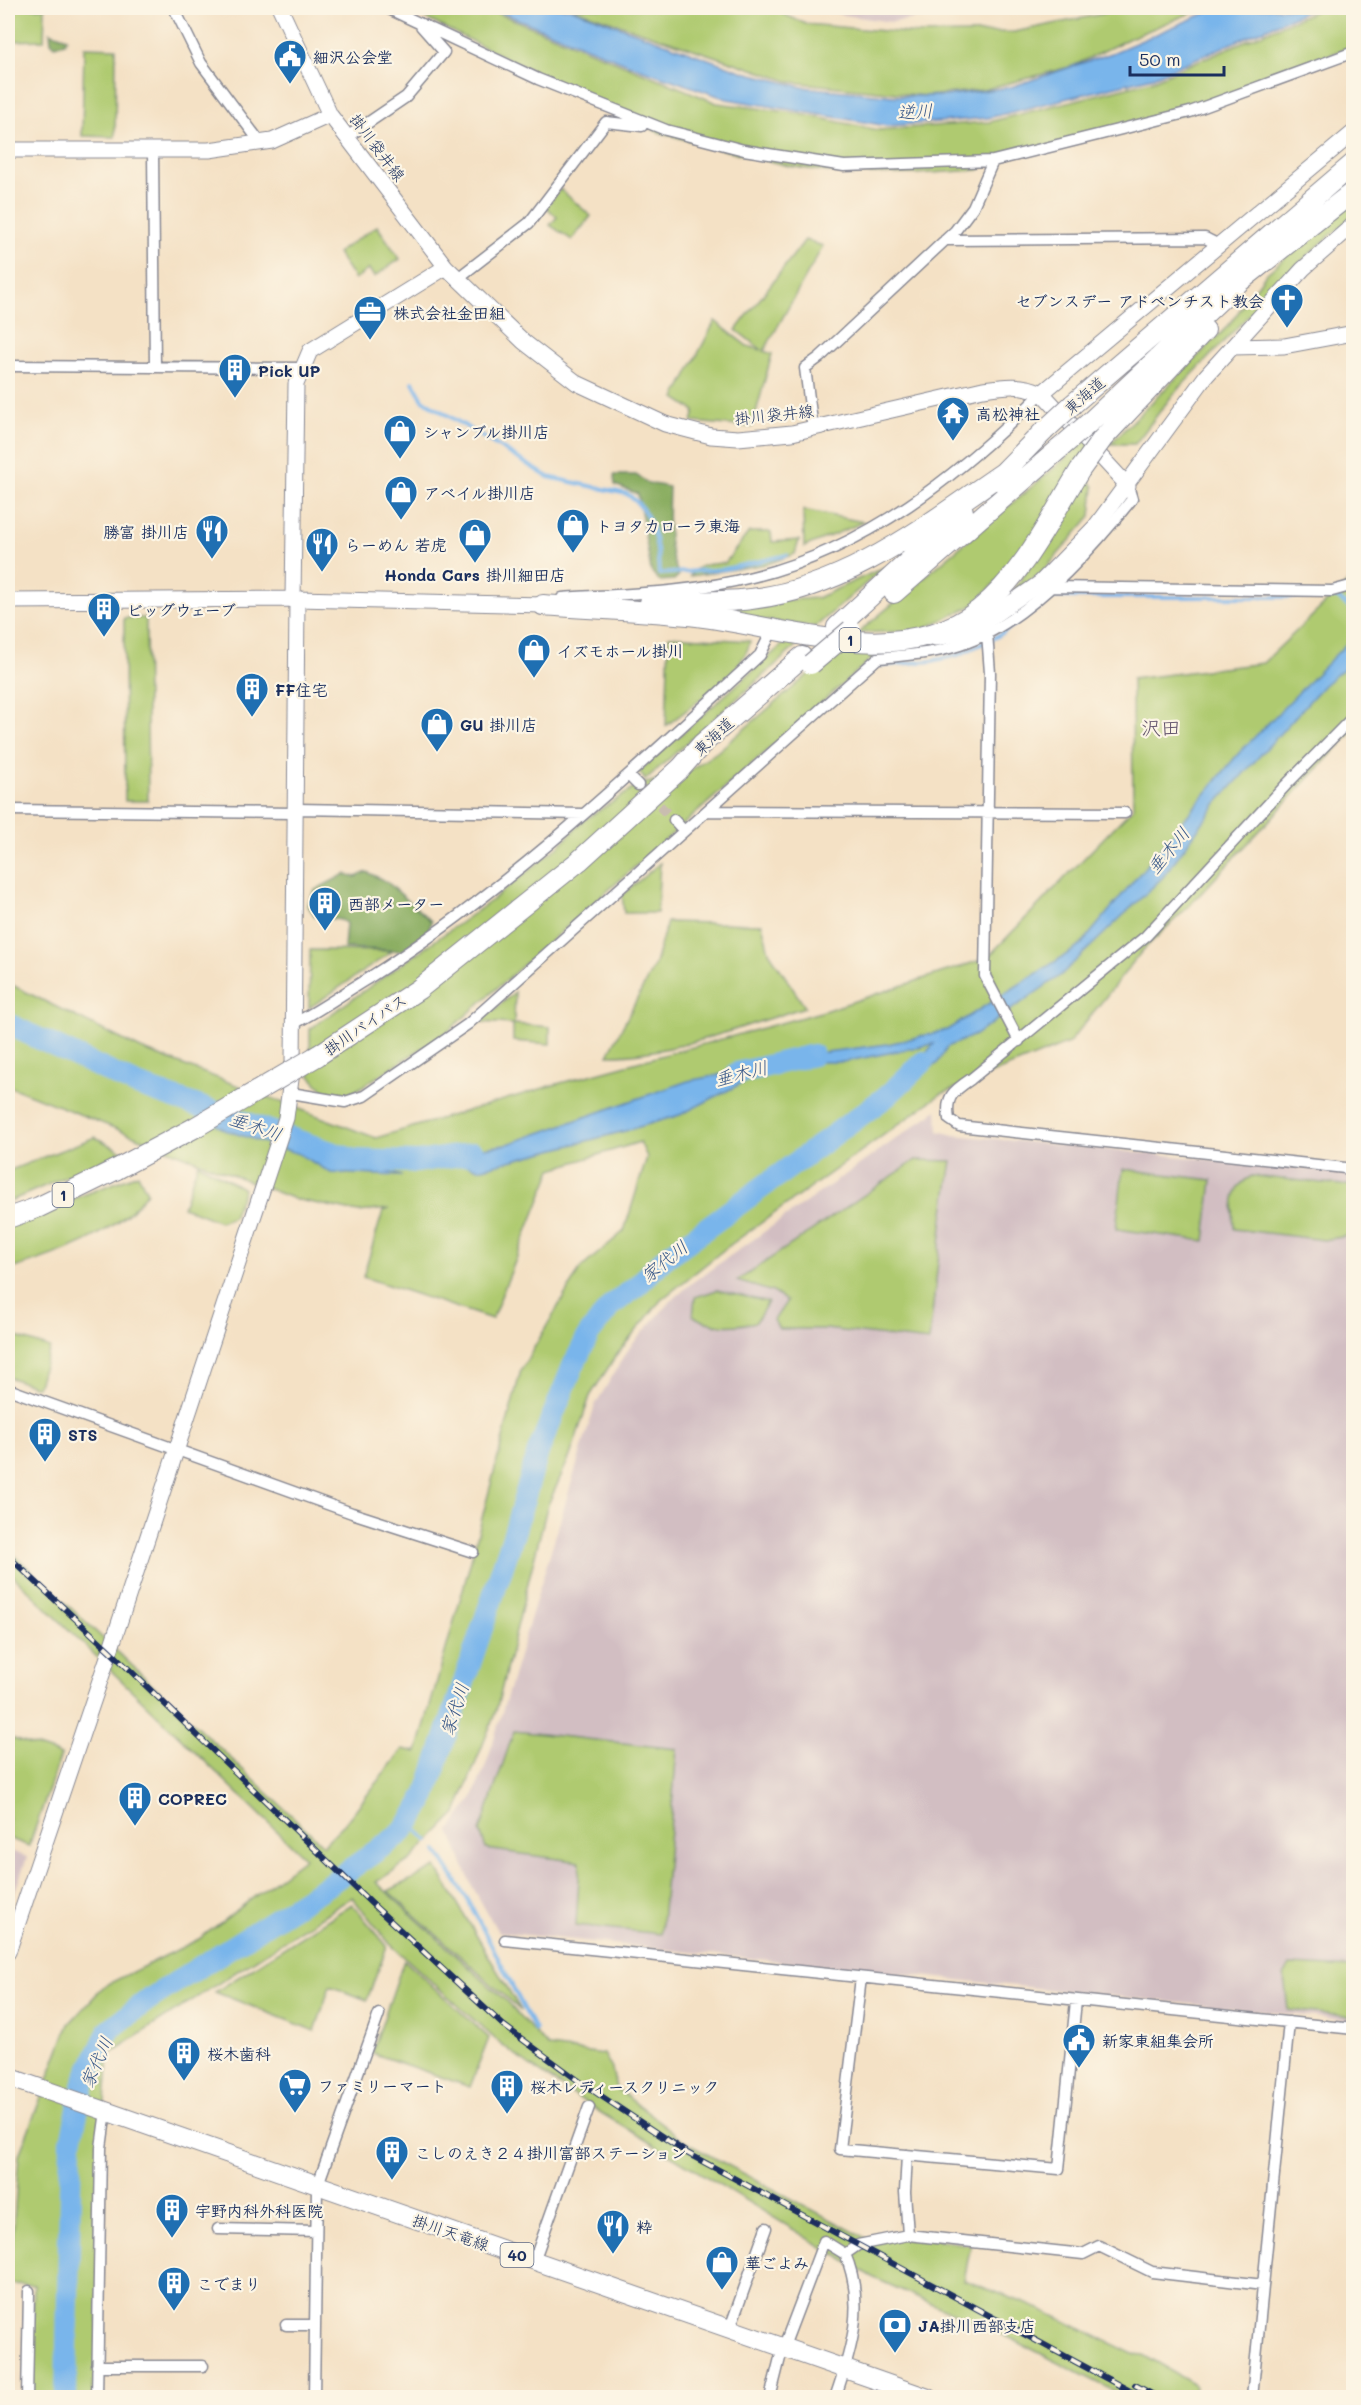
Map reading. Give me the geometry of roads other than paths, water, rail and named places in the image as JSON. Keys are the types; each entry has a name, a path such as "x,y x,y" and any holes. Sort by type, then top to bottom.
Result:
{"highway":[{"name":"東海道","path":"844,628 1073,404 1353,163"},
{"name":"東海道","path":"681,768 702,744 1090,422 1239,282 1353,191"},
{"name":"1","path":"543,605 696,616 816,636 868,641 891,642 920,638 948,628 978,611 1000,591 1017,569 1080,470 1104,438 1283,247"},
{"name":"1","path":"543,605 752,599 818,583 858,567 896,546 1004,472"},
{"name":"掛川バイパス","path":"8,1218 39,1207 194,1128 317,1056 419,989 579,861 681,768"}],"main road":[{"name":"掛川天竜線","path":"8,2077 317,2187 928,2397"}],"street":[{"path":"174,8 201,63 260,142"},
{"name":"掛川袋井線","path":"280,8 330,115 452,273 524,342 577,383 665,424 711,436 738,438 813,429 983,389 1013,385 1031,388 1042,393"},
{"path":"387,8 533,77 657,127 744,150 844,166 993,161 1190,112 1353,52"},
{"path":"347,137 406,97 444,52 418,22"},
{"path":"8,150 210,150 281,138 330,115"},
{"path":"8,1952 266,1180 286,1118 291,1093 296,811 296,384 301,368 310,351 452,273 530,223 606,123 657,127"},
{"path":"505,604 708,585 752,577 827,551 901,513 963,466 1042,393 1353,132"},
{"path":"153,150 155,367"},
{"path":"813,429 805,368 820,357 945,240 973,207 993,161"},
{"path":"920,638 950,637 970,632 1040,584 1095,527 1128,486 1206,376 1303,268 1353,224"},
{"path":"945,240 1205,238 1217,244"},
{"path":"1233,346 1284,346 1353,333"},
{"path":"8,366 301,368"},
{"path":"291,1093 345,1102 364,1096 381,1086 468,1024 878,658 940,651 987,633 1021,611 1051,587 1113,523 1132,499 1128,486 1042,393"},
{"path":"1051,587 1332,591 1353,585"},
{"path":"8,601 295,599 543,605"},
{"path":"293,1024 391,963 476,904 628,775 760,655 773,629"},
{"path":"987,633 990,673 985,975 1019,1041"},
{"path":"1353,716 1146,936 1019,1041 952,1092 947,1106 950,1119 960,1126 1353,1169"},
{"path":"628,775 638,784"},
{"path":"8,810 583,814"},
{"path":"707,811 1125,813"},
{"path":"674,820 684,831"},
{"path":"8,1389 352,1513 473,1552"},
{"path":"505,1940 1353,2029"},
{"path":"861,1978 840,2148 1059,2169 1076,2001"},
{"path":"314,2397 317,2187 379,2014"},
{"path":"1252,2397 1289,2022"},
{"path":"534,2261 589,2107"},
{"path":"97,2397 101,2148 106,2112"},
{"path":"907,2155 905,2192 908,2235"},
{"path":"730,2328 766,2228"},
{"path":"218,2229 316,2231"},
{"path":"845,2254 858,2244 908,2235 1083,2254 1099,2246 1152,2272 1263,2285"},
{"path":"770,2397 784,2347 824,2241 845,2254 853,2271 858,2296 856,2319 845,2369 835,2397"},
{"path":"27,2397 29,2290"},
{"path":"286,2325 315,2325"},
{"path":"97,2366 203,2366"}],"water":[{"name":"逆川","path":"490,8 569,8 744,72 802,87 894,96 945,96 1011,87 1112,53 1217,8 1314,8 1153,77 988,118 887,126 727,99 643,70"},
{"path":"1353,637 1353,661 1324,685 1217,803 1163,877 1061,975 975,1035 947,1047 937,1064 892,1089 934,1044 843,1062 783,1062 811,1054 888,1044 947,1030 1080,946 1238,754"},
{"path":"765,1066 748,1080 680,1115 625,1131 479,1169 444,1157 467,1150 505,1145 688,1081"},
{"path":"191,1108 347,1161 402,1176 331,1173 299,1154 225,1130"}],"waterway":[{"path":"413,382 423,400 548,477 627,494 636,501 653,530 659,574 725,569 787,555"},
{"path":"876,666 932,661 958,655 996,637 1054,597 1337,597 1354,612"},
{"name":"垂木川","path":"8,1024 137,1085 354,1160 417,1162 474,1153"},
{"name":"垂木川","path":"737,1073 813,1055"},
{"name":"家代川","path":"66,2398 71,2141 84,2082 109,2030 148,2000 322,1889 399,1835 413,1818 426,1795 514,1533 538,1452 573,1366 589,1334 612,1305 638,1285 664,1259 887,1096 923,1062"},
{"path":"409,1822 428,1841"},
{"path":"437,1851 468,1900 535,2030"}],"tunnel":[{"path":"638,785 674,820"}],"railway":[{"path":"8,1556 110,1651 371,1903 503,2025 583,2084 687,2153 1143,2398"},
{"path":"1135,2385 1159,2398"}],"place":[{"name":"細沢公会堂","path":"290,85"},
{"name":"セブンスデー アドベンチスト教会","path":"1287,329"},
{"name":"株式会社金田組","path":"370,341"},
{"name":"Pick UP","path":"235,399"},
{"name":"高松神社","path":"953,442"},
{"name":"シャンブル掛川店","path":"400,460"},
{"name":"アベイル掛川店","path":"401,521"},
{"name":"トヨタカローラ東海","path":"573,554"},
{"name":"勝富 掛川店","path":"212,560"},
{"name":"Honda Cars 掛川細田店","path":"475,564"},
{"name":"らーめん 若虎","path":"322,573"},
{"name":"ビッグウェーブ","path":"104,638"},
{"name":"イズモホール掛川","path":"534,679"},
{"name":"FF住宅","path":"252,718"},
{"name":"GU 掛川店","path":"437,753"},
{"name":"西部メーター","path":"325,932"},
{"name":"STS","path":"45,1463"},
{"name":"COPREC","path":"135,1827"},
{"name":"新家東組集会所","path":"1079,2069"},
{"name":"桜木歯科","path":"184,2082"},
{"name":"ファミリーマート","path":"295,2114"},
{"name":"桜木レディースクリニック","path":"507,2115"},
{"name":"こしのえき２４掛川富部ステーション","path":"392,2181"},
{"name":"宇野内科外科医院","path":"172,2239"},
{"name":"粋","path":"613,2255"},
{"name":"華ごよみ","path":"722,2291"},
{"name":"こでまり","path":"174,2312"},
{"name":"JA掛川西部支店","path":"895,2354"}],"district":[{"name":"沢田","path":"1161,727"}]}
